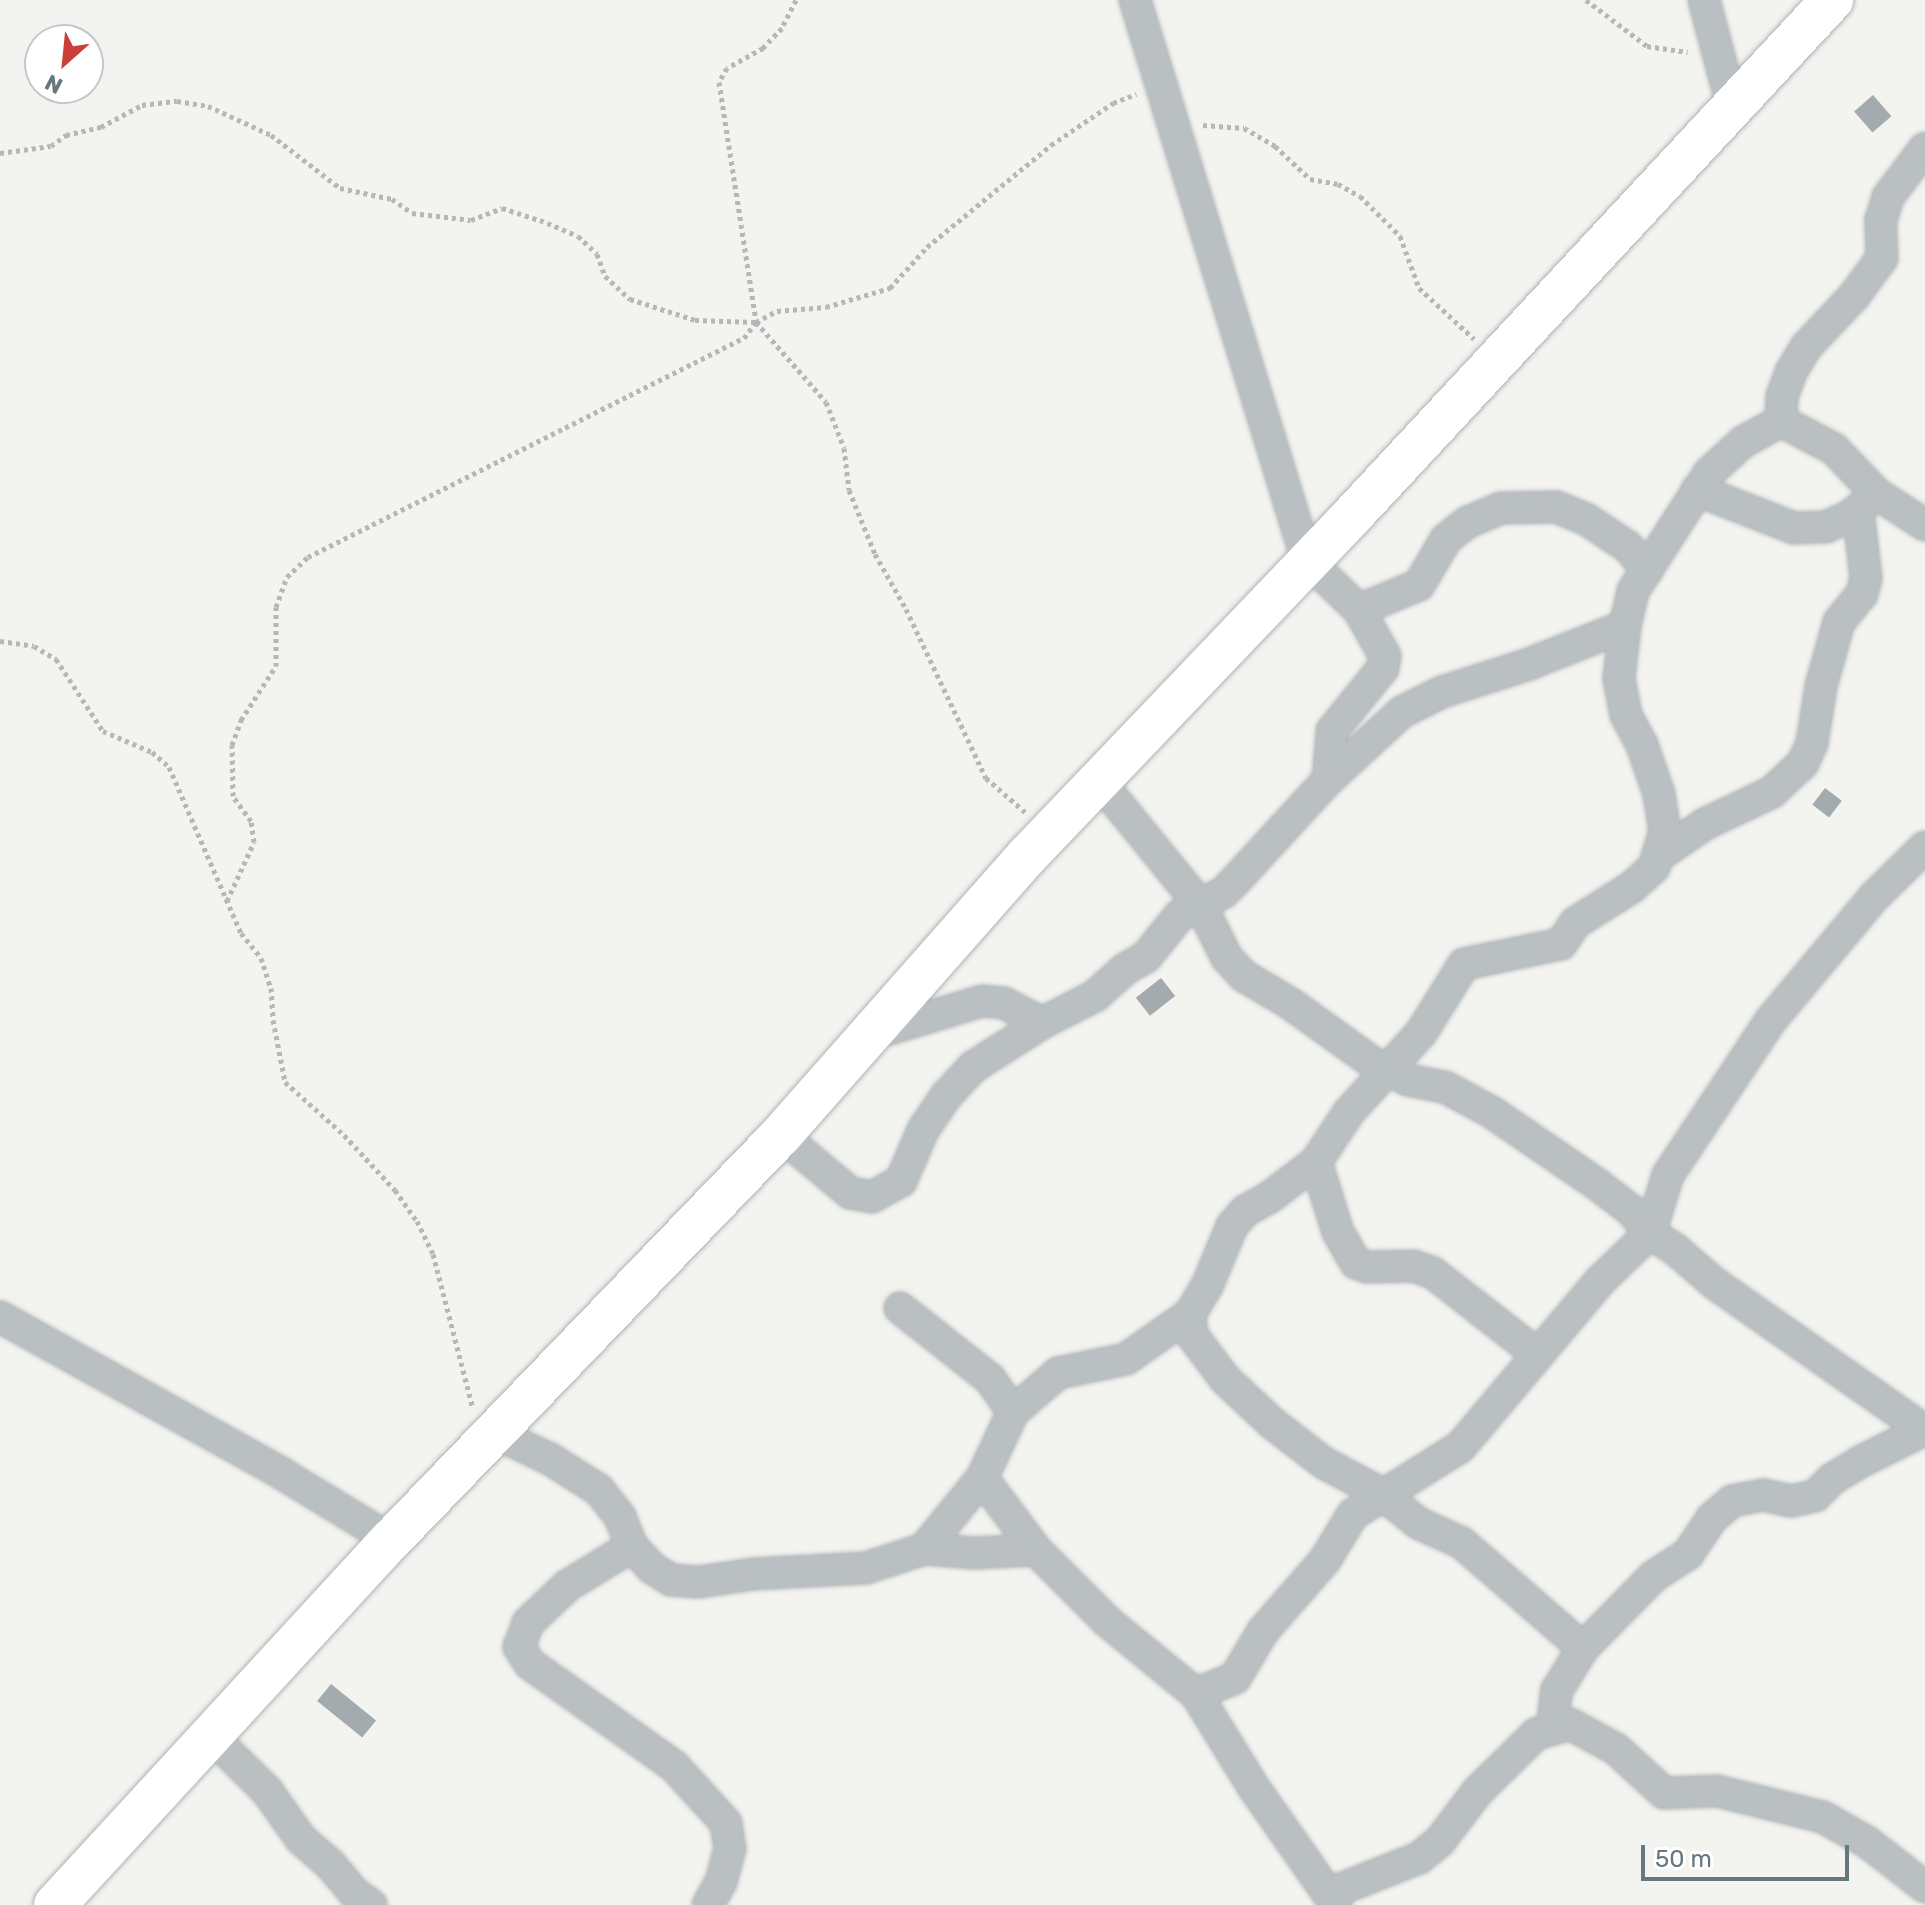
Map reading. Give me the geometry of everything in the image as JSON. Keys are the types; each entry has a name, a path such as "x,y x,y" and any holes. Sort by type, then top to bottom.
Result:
{"main road":[{"path":"55,1905 391,1540 781,1135 865,1037 1049,834 1439,423 1496,358 1733,109 1832,0"}],"street":[{"path":"1135,0 1307,560 1359,610 1385,656 1383,668 1332,731 1328,780"},
{"path":"1704,0 1733,109"},
{"path":"1781,421 1782,397 1791,372 1806,347 1854,296 1882,258 1881,220 1888,197 1925,148"},
{"path":"924,1549 982,1478 1013,1412 1058,1373 1126,1359 1190,1314 1207,1286 1232,1226 1245,1211 1270,1197 1316,1162 1349,1112 1421,1033 1464,964 1561,944 1575,923 1632,887 1654,867 1661,854 1665,832 1659,794 1642,745 1626,715 1619,678 1633,591 1697,490 1743,442 1781,421"},
{"path":"1661,854 1705,824 1772,792 1803,763 1812,743 1821,686 1839,622 1862,594 1866,578 1867,502 1834,449 1781,421"},
{"path":"1697,490 1794,528 1826,527 1867,502"},
{"path":"1867,502 1925,525"},
{"path":"1359,610 1399,596 1419,585 1446,539 1468,522 1501,508 1556,507 1586,519 1628,547 1647,570"},
{"path":"781,1135 850,1193 872,1197 901,1181 923,1130 946,1096 973,1067 1042,1023 1095,996 1125,969 1146,957 1180,915 1223,893 1328,780 1402,712 1442,692 1529,664 1625,626"},
{"path":"1099,781 1201,906 1227,958 1244,976 1291,1004 1387,1071 1408,1080 1445,1087 1493,1113 1632,1211 1650,1233 1676,1250 1714,1283 1924,1430 1860,1462 1832,1479 1815,1496 1791,1501 1763,1495 1732,1501 1712,1518 1688,1554 1654,1576 1583,1648 1557,1690 1552,1728"},
{"path":"1196,1694 1235,1678 1263,1631 1325,1560 1353,1514 1460,1447 1600,1281 1650,1233 1668,1175 1771,1020 1874,897 1925,847"},
{"path":"865,1037 982,1001 1004,1003 1042,1023"},
{"path":"1316,1162 1338,1232 1356,1263 1367,1267 1414,1266 1433,1273 1537,1354"},
{"path":"900,1308 990,1379 1013,1412"},
{"path":"1190,1314 1192,1335 1225,1379 1297,1443 1336,1471 1382,1494 1418,1523 1473,1552 1497,1570 1534,1609 1583,1648"},
{"path":"0,1317 281,1473 391,1540"},
{"path":"495,1433 550,1459 599,1490 620,1517 632,1546 652,1568 671,1580 699,1582 753,1574 866,1568 924,1549 974,1553 1036,1550"},
{"path":"982,1478 1036,1550 1108,1622 1196,1694 1254,1788 1332,1899 1419,1858 1440,1841 1477,1792 1536,1734 1570,1724 1594,1734 1664,1793 1717,1791 1823,1817 1867,1842 1925,1887"},
{"path":"632,1546 567,1586 528,1623 519,1647 530,1664 674,1766 726,1823 730,1849 721,1882 708,1905"},
{"path":"210,1735 267,1791 301,1839 330,1864 354,1893 371,1905"}],"path":[{"path":"796,0 782,28 763,48 727,68 719,82 756,322 826,402 844,448 849,490 875,554 906,609 986,778 1049,834"},
{"path":"1586,0 1647,46 1682,53 1719,48"},
{"path":"227,901 254,842 251,821 233,796 232,745 241,720 276,666 276,607 287,577 308,557 744,338 756,322 777,311 826,307 890,288 927,247 1051,145 1113,103 1142,92 1163,97 1181,115 1201,125 1244,128 1275,146 1310,179 1338,184 1360,196 1400,236 1419,288 1496,358"},
{"path":"0,153 51,146 66,135 101,127 142,105 177,101 208,106 271,135 340,188 381,195 412,213 471,220 502,208 515,212 578,236 597,254 605,276 630,299 695,320 756,322"},
{"path":"0,641 34,646 56,659 103,731 152,752 169,767 241,933 261,958 271,988 273,1020 285,1082 344,1135 395,1190 417,1221 433,1254 472,1409 495,1433"}],"building":[{"path":"1873,95 1891,116 1873,133 1854,111"},
{"path":"1825,788 1842,801 1829,817 1812,805"},
{"path":"1161,978 1175,996 1150,1016 1136,998"},
{"path":"331,1684 376,1721 362,1738 317,1701"}]}
